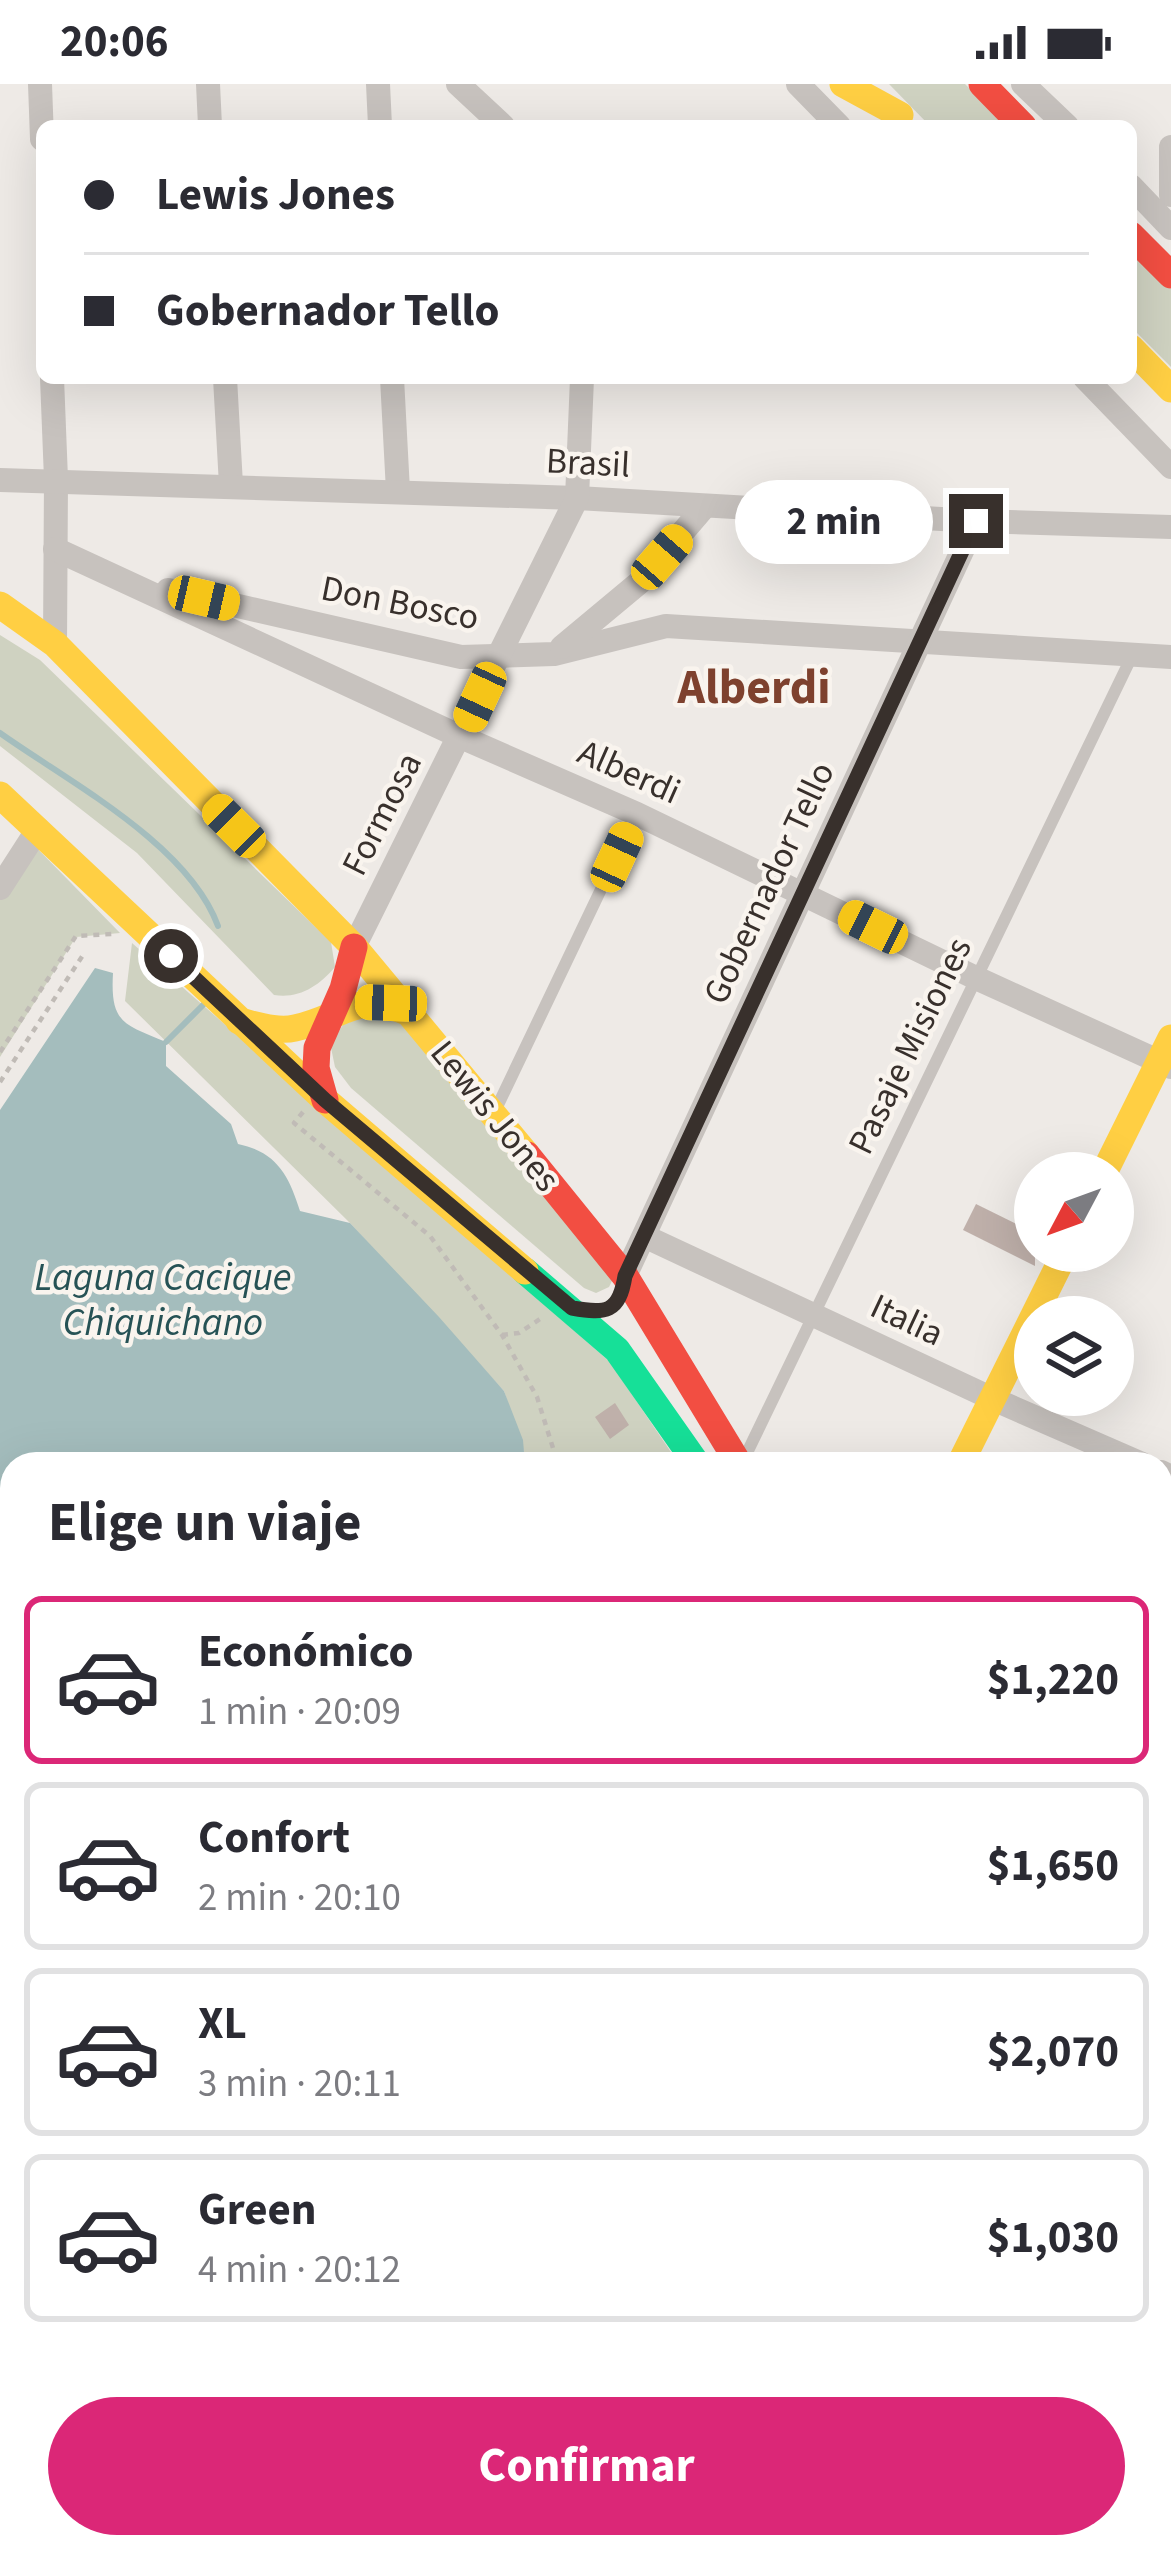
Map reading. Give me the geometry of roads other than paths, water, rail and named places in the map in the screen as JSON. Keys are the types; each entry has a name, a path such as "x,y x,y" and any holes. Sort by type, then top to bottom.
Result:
{"street":[{"path":"40,84 41,120"},
{"path":"208,84 210,120"},
{"path":"378,84 380,120"},
{"path":"458,84 497,120"},
{"path":"798,84 833,120"},
{"path":"843,84 906,120"},
{"path":"870,84 906,120"},
{"path":"982,84 1018,120"},
{"path":"994,84 1020,120"},
{"path":"1023,84 1061,120"},
{"path":"1137,188 1170,192 1171,147"},
{"path":"1137,192 1171,228"},
{"path":"1137,241 1171,275"},
{"path":"1137,354 1171,389"},
{"path":"52,384 55,644"},
{"path":"225,384 231,485"},
{"path":"392,384 398,491"},
{"name":"Formosa","path":"354,947 577,498 583,384"},
{"path":"1090,384 1171,466"},
{"name":"Brasil","path":"0,480 577,498 1171,527"},
{"path":"554,654 640,582 705,506"},
{"name":"Gobernador Tello","path":"625,1276 976,521"},
{"name":"Alberdi","path":"55,549 637,814 976,978 1167,1055"},
{"name":"Don Bosco","path":"118,578 461,657 554,654 666,626 1171,657"},
{"path":"640,582 642,604 650,617 666,626"},
{"name":"Lewis Jones","path":"0,605 55,644 354,947 414,1016 625,1276 733,1452"},
{"path":"0,795 317,1101 561,1309 617,1350 689,1452"},
{"path":"0,888 38,830"},
{"path":"317,1101 314,1047 335,1009 354,947"},
{"path":"238,1021 295,1028 335,1009 367,1002 391,1003 414,1016"},
{"path":"1115,1152 1167,1055"},
{"name":"Italia","path":"644,1236 1114,1452"},
{"path":"966,1452 1056,1272"},
{"path":"561,1309 610,1310 622,1296 625,1276"}],"lane":[{"name":"Pasaje Misiones","path":"746,1452 1132,655"},
{"path":"494,1114 637,814"}],"water":[{"name":"Laguna Cacique Chiquichano","path":"95,968 113,973 114,1003 123,1020 166,1042 166,1066 231,1124 238,1144 263,1153 280,1167 300,1211 350,1223 504,1391 524,1452 0,1452 0,1110"}],"waterway":[{"path":"0,733 154,842 203,896 218,926"},
{"path":"166,1042 205,1003"}],"district":[{"name":"Alberdi","path":"754,688"}]}
